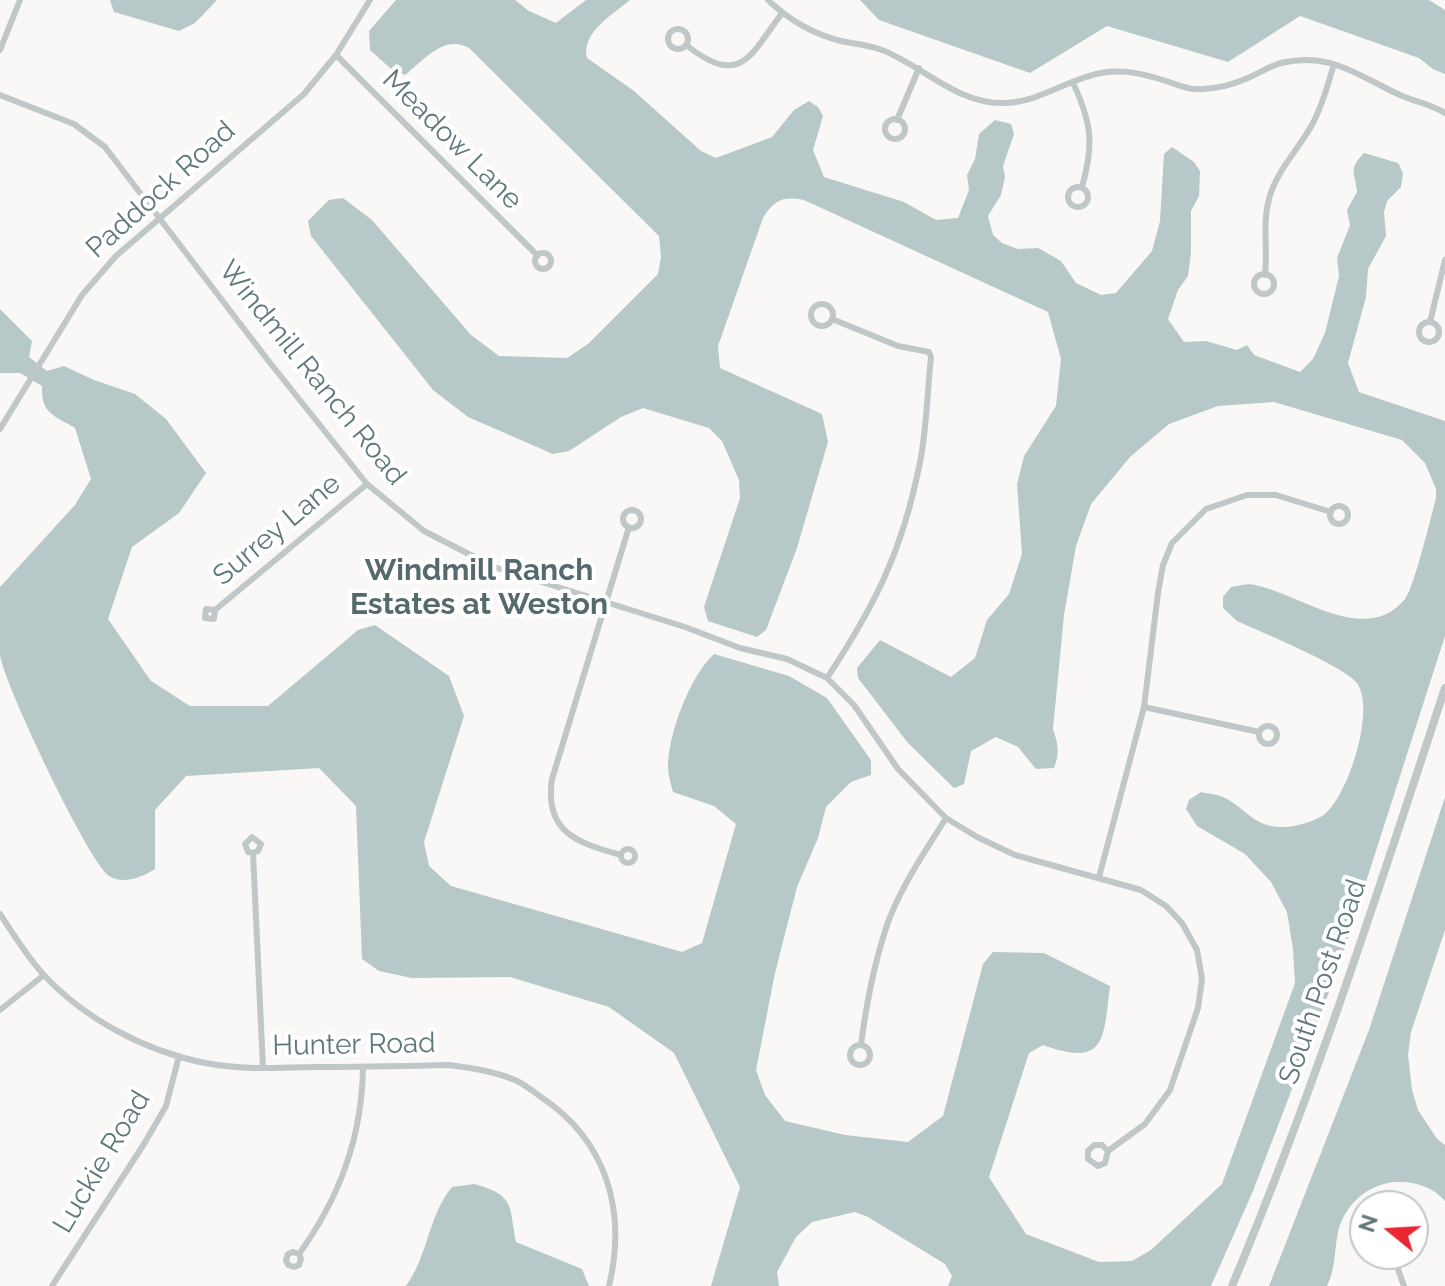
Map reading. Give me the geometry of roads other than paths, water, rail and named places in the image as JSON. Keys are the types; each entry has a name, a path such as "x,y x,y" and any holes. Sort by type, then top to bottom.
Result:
{"street":[{"path":"0,50 20,0"},
{"name":"Paddock Road","path":"0,429 82,295 116,256 160,216 304,94 336,55 370,0"},
{"path":"768,0 811,31 900,57 957,93 977,100 1002,104 1036,99 1098,73 1119,71 1139,73 1191,89 1215,89 1278,64 1307,58 1347,67 1403,97 1431,105 1445,113"},
{"path":"686,45 706,61 721,66 737,66 752,54 782,13"},
{"name":"Meadow Lane","path":"336,55 537,255"},
{"path":"1265,275 1265,220 1269,198 1279,174 1322,105 1334,64"},
{"path":"897,120 919,68"},
{"path":"1073,83 1085,108 1091,136 1090,159 1082,187"},
{"name":"Windmill Ranch Road","path":"0,95 74,124 105,147 367,484 424,531 494,567 740,648 787,659 827,678 854,705 898,769 946,818 1015,855 1141,890 1166,906 1182,923 1197,950 1202,979 1198,1008 1170,1090 1145,1124 1108,1151"},
{"path":"1430,322 1445,260"},
{"path":"827,678 874,603 902,533 920,465 931,357 929,352 898,346 832,319"},
{"name":"Surrey Lane","path":"215,610 367,484"},
{"path":"1099,877 1144,707 1163,565 1172,543 1206,509 1247,495 1276,495 1331,512"},
{"path":"621,855 587,846 572,838 554,816 549,798 552,779 629,527"},
{"name":"South Post Road","path":"1232,1286 1270,1195 1358,956 1445,688"},
{"path":"1144,707 1259,732"},
{"path":"861,1045 886,926 912,873 946,818"},
{"path":"253,853 263,1068"},
{"name":"Hunter Road","path":"0,914 44,975 69,999 111,1028 179,1056 204,1063 263,1068 449,1065 483,1070 518,1081 562,1111 588,1142 606,1176 616,1214 615,1259 609,1286"},
{"path":"0,1010 44,975"},
{"name":"Luckie Road","path":"52,1286 166,1106 179,1056"},
{"path":"299,1254 335,1197 355,1137 363,1090 363,1067"}],"district":[{"name":"Windmill Ranch Estates at Weston","path":"479,588"}]}
